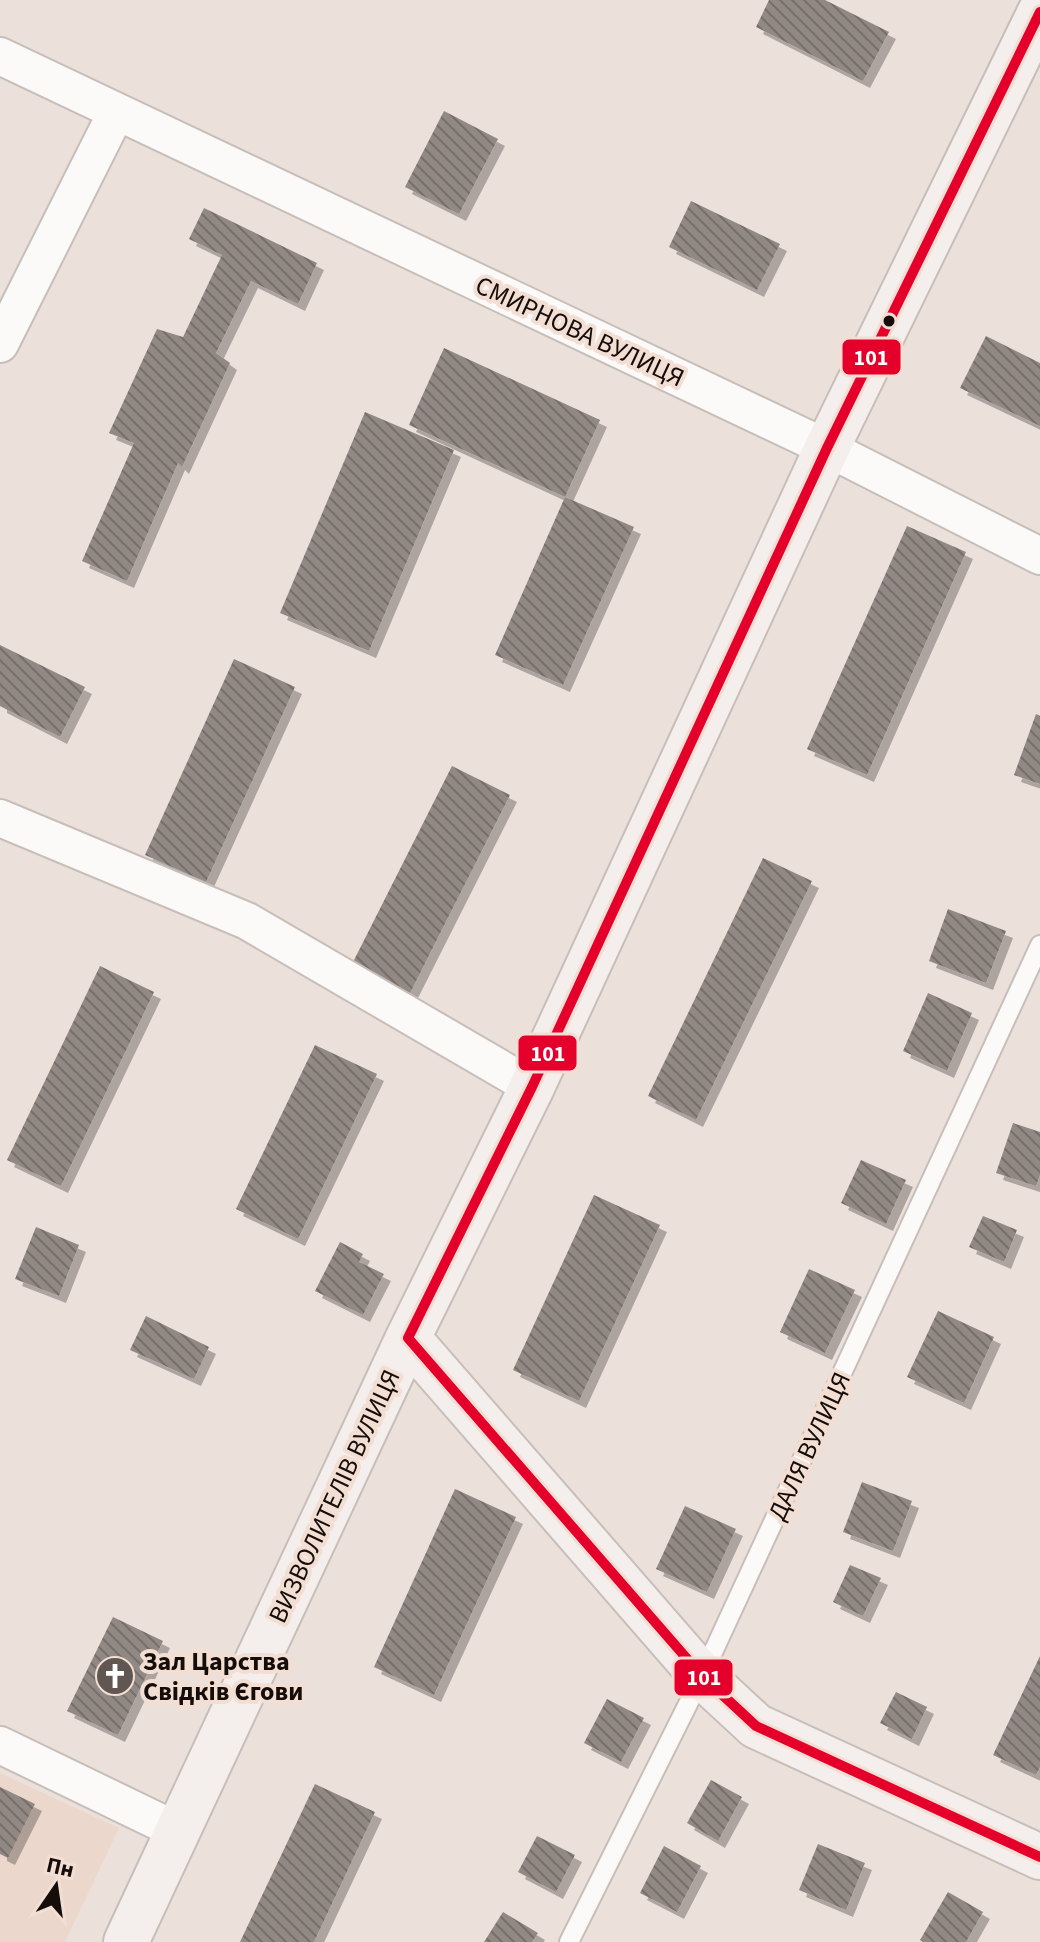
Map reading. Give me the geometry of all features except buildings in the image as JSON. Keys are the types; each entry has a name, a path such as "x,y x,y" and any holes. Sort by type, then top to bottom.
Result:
{"street":[{"name":"ВИЗВОЛИТЕЛІВ ВУЛИЦЯ","path":"126,1942 408,1338 532,1087 827,448 1040,15"},
{"name":"СМИРНОВА ВУЛИЦЯ","path":"0,56 827,448 1040,556"},
{"path":"0,344 116,113"},
{"path":"0,818 247,921 532,1087"},
{"path":"408,1338 702,1676 756,1726 1040,1857"},
{"path":"0,1745 178,1831"}],"lane":[{"name":"ДАЛЯ ВУЛИЦЯ","path":"569,1942 702,1676 1040,945"}],"shaded area":[{"path":"0,1773 119,1828 65,1942 0,1942"}],"transit line":[{"name":"101","path":"1040,12 827,448 532,1087 408,1338 702,1676 756,1726 1040,1857"}],"place":[{"name":"Зал Царства Свідків Єгови","path":"115,1676"}]}
